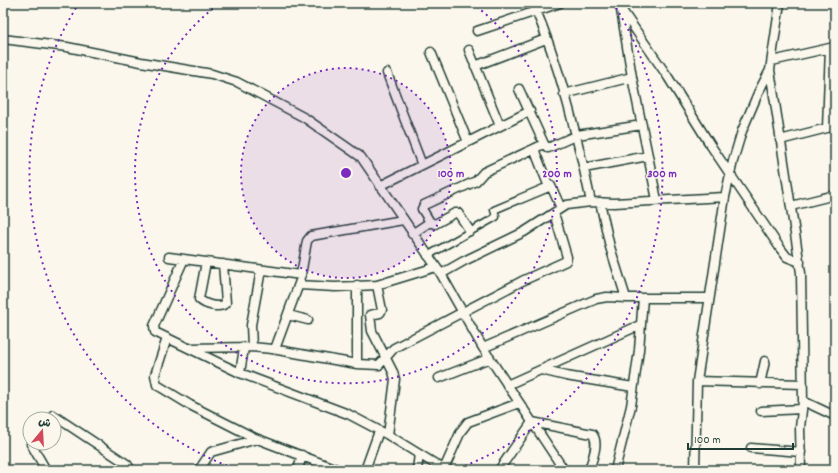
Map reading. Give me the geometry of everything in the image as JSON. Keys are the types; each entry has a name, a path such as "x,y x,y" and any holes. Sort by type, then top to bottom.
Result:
{"street":[{"path":"533,3 577,135 591,202"},
{"path":"477,32 560,3"},
{"path":"695,470 697,381 708,298 725,197 730,173 745,124 770,70 780,3"},
{"path":"619,5 657,200"},
{"path":"619,5 668,77 710,146 784,253 791,260 800,262"},
{"path":"3,39 19,40 100,53 141,62 212,74 237,82 305,118 353,150 361,157 427,256 441,274 483,348 564,470"},
{"path":"475,66 546,39"},
{"path":"772,61 832,47 832,72 826,128"},
{"path":"469,50 500,126"},
{"path":"431,52 468,142"},
{"path":"770,70 802,282 803,384 800,428 801,470"},
{"path":"387,73 422,165"},
{"path":"564,94 632,77"},
{"path":"519,89 544,144 549,148 577,135 642,125"},
{"path":"380,186 530,111"},
{"path":"780,140 835,126"},
{"path":"470,231 460,214 456,212 435,224 430,222 422,209 424,205 476,181 484,172 544,144"},
{"path":"534,148 549,186 552,188 561,208"},
{"path":"584,168 648,156"},
{"path":"427,256 496,217 494,210 549,186"},
{"path":"790,206 835,195"},
{"path":"441,274 464,261 524,232 561,208 572,204 725,197"},
{"path":"600,202 606,231 626,298"},
{"path":"189,348 248,347 275,349 357,364 379,365 386,359 391,350 527,279 566,261 567,257 554,213"},
{"path":"275,349 299,285 307,241 311,236 403,220"},
{"path":"412,234 430,222"},
{"path":"169,257 301,275"},
{"path":"184,259 154,326 155,332 240,373 348,414 388,435 444,470 461,431 468,422 520,403"},
{"path":"206,262 199,299 203,302 222,306 225,305 226,301 223,264"},
{"path":"299,285 315,287 376,285 436,267"},
{"path":"240,373 248,347 261,270"},
{"path":"357,285 357,364"},
{"path":"376,285 382,312 371,314 369,317 372,331 393,372 395,379 388,435"},
{"path":"483,348 596,299 607,297 708,298"},
{"path":"615,470 631,406 639,350 643,298"},
{"path":"288,315 308,320"},
{"path":"507,385 640,325"},
{"path":"167,338 155,376 157,385 190,405 257,438 339,470"},
{"path":"439,378 490,358"},
{"path":"760,384 765,361"},
{"path":"541,370 574,378 633,387"},
{"path":"697,381 760,384 803,384"},
{"path":"761,411 802,405 835,416"},
{"path":"62,421 128,464 132,470"},
{"path":"499,470 532,422"},
{"path":"532,422 592,434 596,443 589,470"},
{"path":"365,470 379,431"},
{"path":"199,470 212,452 257,438"},
{"path":"751,448 801,452"},
{"path":"35,451 46,470"},
{"path":"417,470 419,454"},
{"path":"298,470 302,456"}]}
